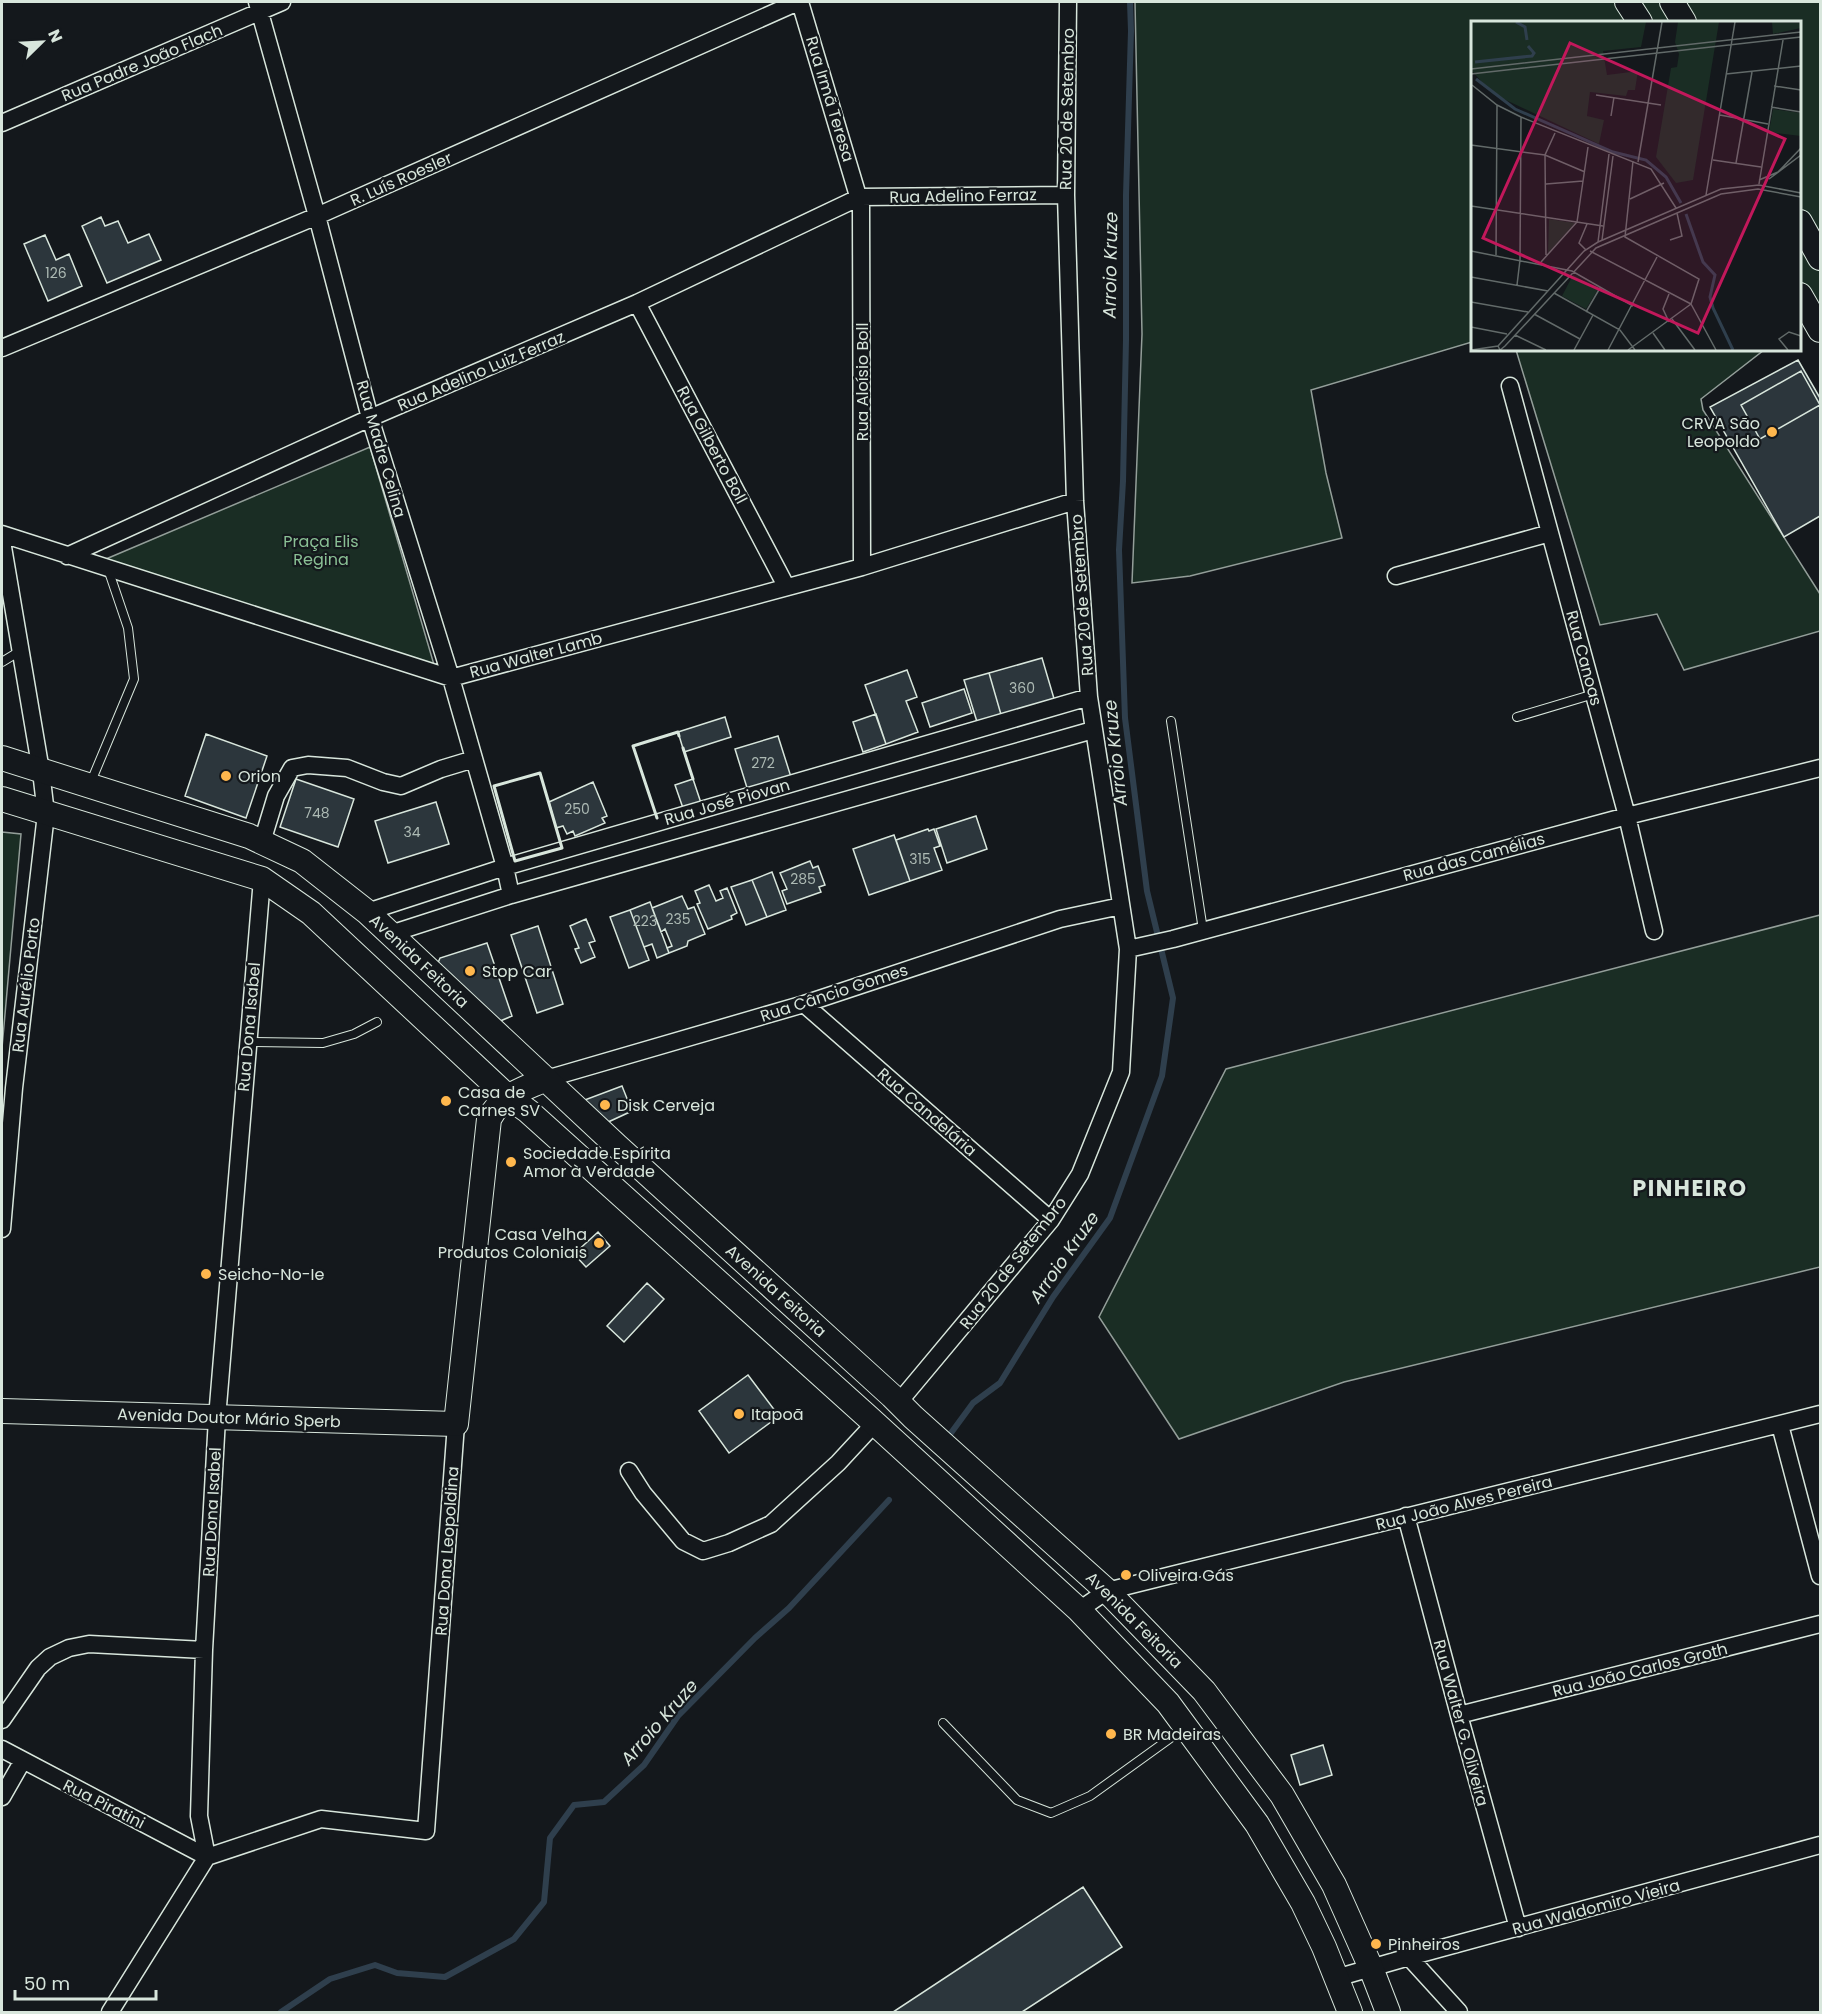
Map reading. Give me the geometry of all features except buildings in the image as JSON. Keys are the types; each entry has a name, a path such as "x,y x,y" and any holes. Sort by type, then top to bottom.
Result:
{"main road":[{"path":"1627,2 1639,21"},
{"path":"1672,2 1683,21"},
{"path":"1801,224 1821,258"},
{"path":"1801,297 1821,330"},
{"name":"Avenida Feitoria","path":"2,758 249,836 302,861 367,912 617,1146 1107,1591 1204,1691 1282,1795 1334,1885 1371,1968 1388,2013"},
{"name":"Avenida Feitoria","path":"2,800 262,879 311,913 507,1096 528,1111 1079,1610 1168,1703 1257,1824 1303,1903 1350,2013"},
{"name":"Rua Dona Leopoldina","path":"456,1424 489,1119 496,1106 507,1096 546,1079"},
{"path":"883,1431 906,1410"},
{"name":"Avenida Doutor Mário Sperb","path":"2,1411 456,1424"}],"street":[{"name":"Rua Padre João Flach","path":"2,123 258,7 282,2"},
{"name":"Rua Irmã Teresa","path":"799,2 860,197"},
{"name":"R. Luís Roesler","path":"2,348 317,216 799,2"},
{"name":"Rua 20 de Setembro","path":"906,1410 1051,1220 1080,1174 1121,1072 1128,949 1093,730 1075,501 1066,195 1068,2"},
{"name":"Rua Madre Celina","path":"258,7 317,216 370,418 451,678 511,895"},
{"name":"Rua Adelino Ferraz","path":"860,197 1066,195"},
{"name":"Rua Adelino Luiz Ferraz","path":"67,556 370,418 637,303 860,197"},
{"name":"Rua Aloísio Boll","path":"860,197 862,567"},
{"name":"Rua Gilberto Boll","path":"637,303 786,586"},
{"name":"Rua Canoas","path":"1510,386 1627,816 1654,931"},
{"name":"Rua Walter Lamb","path":"2,534 451,678 862,567 1075,501"},
{"path":"1396,576 1550,533"},
{"name":"Rua Aurélio Porto","path":"2,541 41,771 46,814 8,1087 2,1229"},
{"name":"Rua José Piovan","path":"367,912 505,867 1089,696"},
{"name":"Rua José Piovan","path":"390,934 511,895 1093,730"},
{"path":"262,842 276,796 292,768 308,765 347,768 383,782 401,786 441,769 474,759"},
{"name":"Rua das Camélias","path":"1128,949 1173,939 1627,816 1821,768"},
{"name":"Rua Dona Isabel","path":"207,1857 199,1816 204,1650 217,1418 262,879"},
{"name":"Rua Câncio Gomes","path":"546,1079 804,1004 1060,920 1121,906"},
{"name":"Rua Candelária","path":"804,1004 1051,1220"},
{"name":"Rua João Alves Pereira","path":"1107,1591 1821,1414"},
{"name":"Rua Dona Leopoldina","path":"207,1857 321,1819 426,1831 456,1424"},
{"path":"1780,1425 1821,1576"},
{"path":"629,1472 643,1493 683,1541 703,1551 729,1543 771,1524 838,1463 883,1431"},
{"name":"Rua Walter G. Oliveira","path":"1406,1516 1518,1928"},
{"path":"1079,1610 1107,1591"},
{"name":"Rua João Carlos Groth","path":"1459,1715 1821,1624"},
{"path":"2,1720 38,1668 50,1657 69,1648 89,1644 204,1650"},
{"name":"Rua Piratini","path":"2,1749 207,1857"},
{"path":"2,1797 22,1761"},
{"name":"Rua Waldomiro Vieira","path":"1336,1978 1409,1956 1821,1845"},
{"path":"110,2013 207,1857"},
{"path":"1409,1956 1459,2012"}],"lane":[{"path":"88,787 134,679 128,628 108,569"},
{"path":"2,662 20,651"},
{"path":"1517,717 1593,694"},
{"path":"1171,721 1203,930"},
{"path":"248,1042 323,1043 354,1034 377,1022"},
{"path":"943,1723 1017,1800 1052,1813 1090,1796 1186,1727"}],"green space":[{"path":"1135,2 1820,2 1820,314 1801,324 1801,21 1471,21 1471,342 1311,390 1326,473 1342,538 1190,576 1132,583 1142,334"},
{"path":"1516,351 1763,351 1701,399 1703,410 1820,594 1820,631 1684,670 1657,614 1600,625"},
{"name":"Praça Elis Regina","path":"370,447 435,668 106,559"},
{"path":"2,832 21,834 2,1048"},
{"path":"1820,915 1820,1267 1344,1382 1179,1439 1099,1317 1226,1069"}],"waterway":[{"name":"Arroio Kruze","path":"951,1433 973,1403 1000,1383 1053,1297 1110,1218 1162,1076 1173,998 1147,891 1125,718 1119,550 1126,340 1130,2"},
{"name":"Arroio Kruze","path":"281,2012 330,1979 375,1965 397,1973 445,1977 514,1939 544,1902 550,1838 574,1805 604,1802 644,1765 678,1716 755,1638 789,1608 889,1500"}],"wall":[{"path":"657,818 633,746 678,732 679,736"},
{"path":"683,748 693,779"},
{"path":"540,773 562,848 515,861 494,786 540,773"}],"place":[{"name":"CRVA São Leopoldo","path":"1772,432"},
{"name":"Orion","path":"226,776"},
{"name":"Stop Car","path":"470,971"},
{"name":"Casa de Carnes SV","path":"446,1101"},
{"name":"Disk Cerveja","path":"605,1105"},
{"name":"Sociedade Espírita Amor à Verdade","path":"511,1162"},
{"name":"Casa Velha Produtos Coloniais","path":"599,1243"},
{"name":"Seicho-No-Ie","path":"206,1274"},
{"name":"Itapoã","path":"739,1414"},
{"name":"Oliveira Gás","path":"1126,1575"},
{"name":"BR Madeiras","path":"1111,1734"},
{"name":"Pinheiros","path":"1376,1944"}],"district":[{"name":"PINHEIRO","path":"1690,1188"}]}
